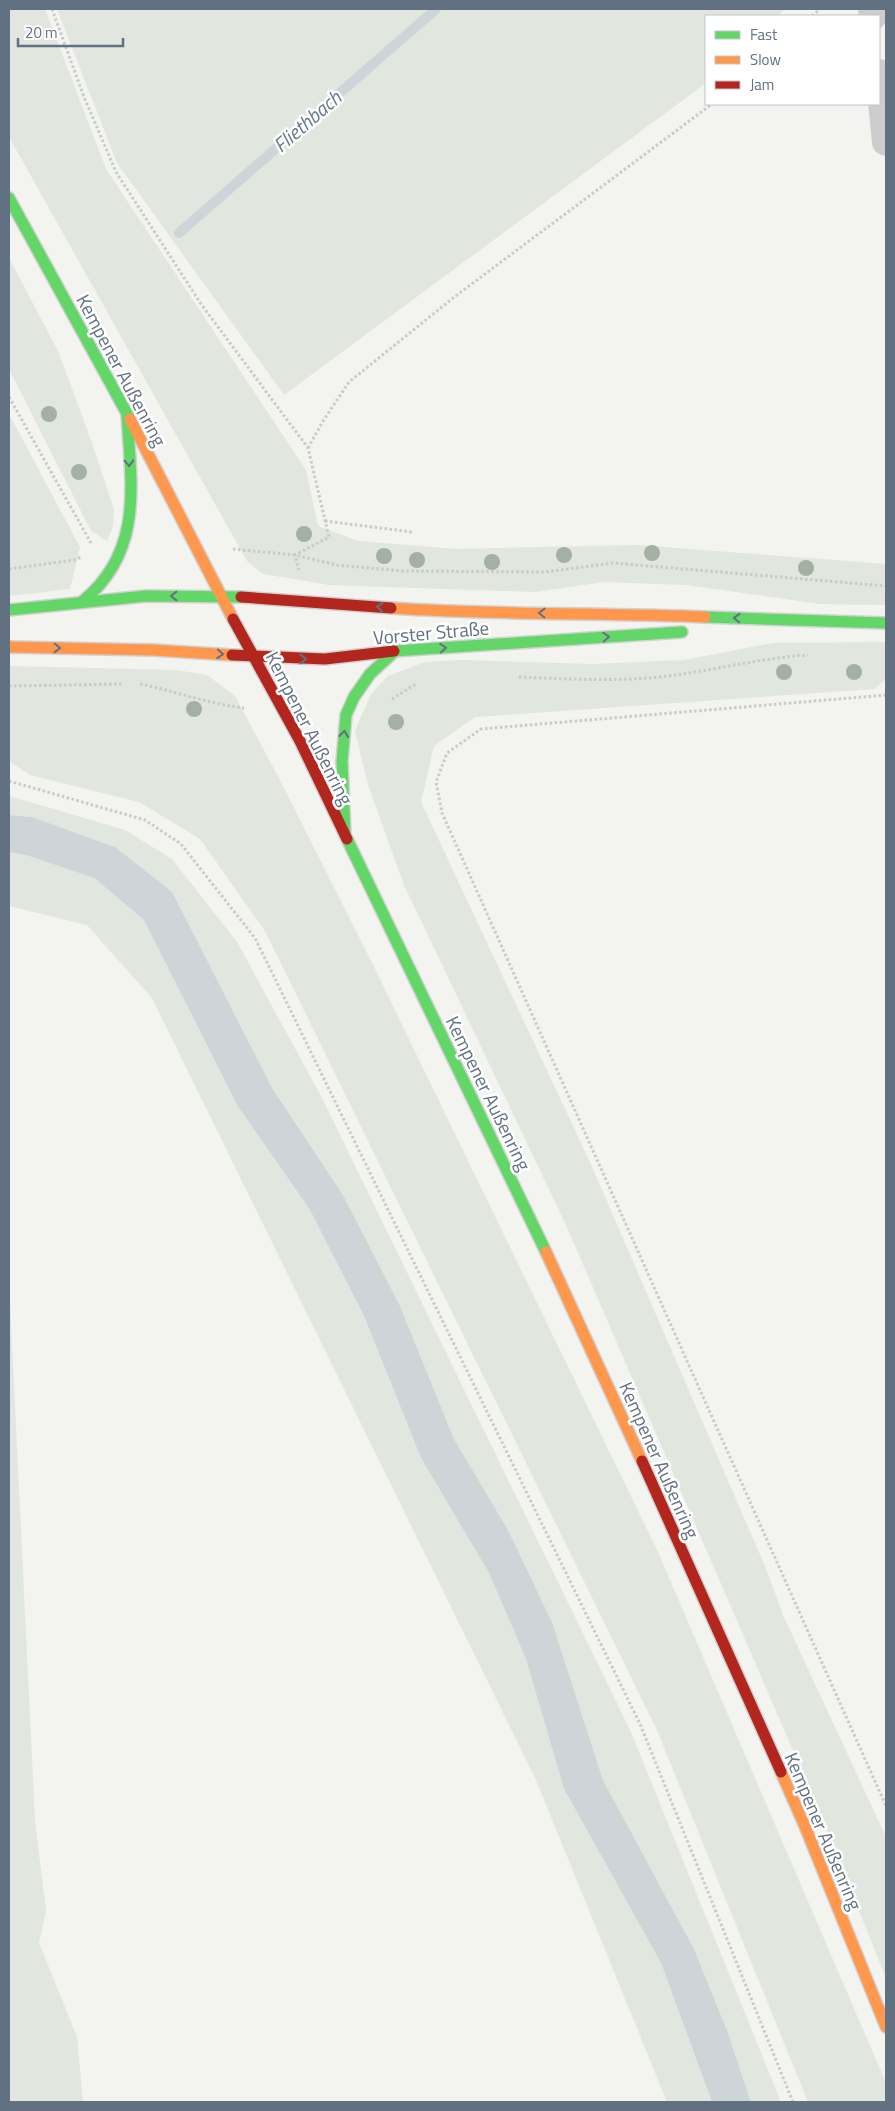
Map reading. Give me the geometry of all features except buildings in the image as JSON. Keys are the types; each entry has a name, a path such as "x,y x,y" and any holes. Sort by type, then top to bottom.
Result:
{"main road":[{"name":"Kempener Außenring","path":"9,198 128,414 254,657 300,741 576,1313 804,1824 886,2027"},
{"path":"83,601 111,573 120,555 129,529 131,502 128,414"},
{"name":"Vorster Straße","path":"9,610 146,596 223,596 449,612 591,613 886,623"},
{"name":"Vorster Straße","path":"729,630 856,622"},
{"name":"Vorster Straße","path":"9,647 153,650 325,660 395,652 690,632"},
{"path":"344,835 342,760 346,715 354,698 370,674 395,652"}],"street":[{"path":"880,83 886,142"}],"path":[{"path":"52,9 84,97 116,172 201,304 308,448 329,537 295,556"},
{"path":"308,448 323,421 349,382 453,298 711,105"},
{"path":"9,397 94,549 120,555"},
{"path":"325,521 412,532"},
{"path":"199,550 235,548 295,556 336,565 402,571 546,572 612,563 886,586"},
{"path":"9,569 74,560 87,555 94,549"},
{"path":"513,677 601,679 667,676 783,657 814,654"},
{"path":"386,702 401,695 412,685 422,682"},
{"path":"9,686 130,684"},
{"path":"139,684 175,691 221,705 244,708"},
{"path":"886,695 482,728 447,753 436,782 442,813 886,1806"},
{"path":"9,781 145,820 181,844 255,938 640,1724 793,2102"}],"shaded area":[{"path":"9,9 45,9 106,169 306,470 318,526 358,541 456,549 638,545 886,564 886,605 820,604 686,585 604,582 535,592 329,585 263,574 247,561 9,137"},
{"path":"57,9 784,9 780,15 705,15 705,84 284,395 117,163"},
{"path":"9,258 58,351 92,443 114,510 113,526 107,541 91,531 9,369"},
{"path":"9,414 80,547 70,589 9,596"},
{"path":"886,642 886,679 874,689 475,717 434,746 421,802 589,1160 765,1566 783,1615 886,1837 886,1978 820,1813 566,1225 404,885 368,785 355,731 371,694 388,676 425,662 460,660 593,664 684,660 773,643"},
{"path":"9,666 176,670 207,675 235,696 282,784 374,967 658,1552 886,2083 886,2102 808,2102 656,1728 265,931 200,839 139,802 30,775 9,761"},
{"path":"9,796 125,830 172,859 237,942 322,1098 631,1732 781,2102 751,2102 728,2033 694,1949 603,1780 552,1622 508,1530 454,1439 400,1306 343,1195 115,847 32,817 9,815"},
{"path":"9,815 32,817 115,847 172,892 271,1086 343,1195 400,1306 454,1439 508,1530 552,1622 603,1780 694,1949 728,2033 751,2102 712,2102 661,1963 564,1789 526,1659 489,1573 421,1458 364,1316 310,1210 237,1105 144,920 94,878 26,855 9,852"},
{"path":"9,852 26,855 94,878 144,920 237,1105 310,1210 364,1316 421,1458 489,1573 526,1659 564,1789 661,1963 712,2102 667,2102 536,1780 152,998 87,925 9,906"},
{"path":"9,1282 35,1821 46,1911 39,1943 77,2037 83,2102 9,2102"}],"waterway":[{"name":"Fliethbach","path":"179,233 436,9"}],"traffic: fast":[{"path":"9,198 130,419"},
{"path":"83,601 103,581 116,561 125,538 131,491 127,414"},
{"path":"9,610 146,596 241,597"},
{"path":"705,617 886,623"},
{"path":"394,651 682,632"},
{"path":"345,835 342,761 346,715 354,697 370,674 395,651"},
{"path":"347,839 546,1252"}],"traffic: slow":[{"path":"130,419 233,619"},
{"path":"391,608 470,612 705,617"},
{"path":"9,647 153,650 232,655"},
{"path":"546,1252 642,1461"},
{"path":"781,1772 886,2027"}],"traffic: jam":[{"path":"241,597 391,608"},
{"path":"233,619 300,741 347,839"},
{"path":"232,655 325,659 394,651"},
{"path":"642,1461 781,1772"}]}
